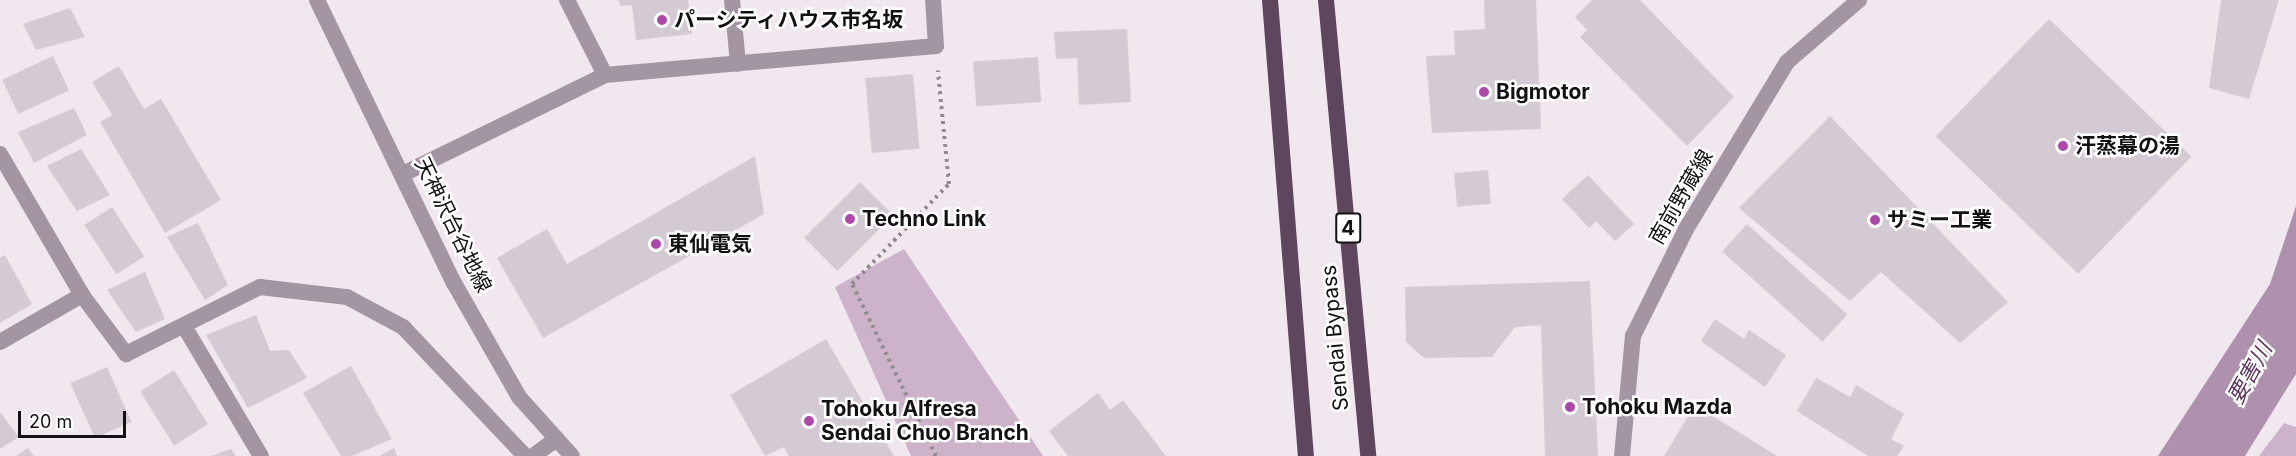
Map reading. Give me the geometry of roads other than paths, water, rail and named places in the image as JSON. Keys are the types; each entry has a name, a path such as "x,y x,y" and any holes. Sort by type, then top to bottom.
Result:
{"highway":[{"name":"Sendai Bypass","path":"1270,0 1306,456"},
{"name":"Sendai Bypass","path":"1326,0 1368,456"}],"street":[{"name":"天神沢台谷地線","path":"317,0 454,283 519,397 572,456"},
{"path":"567,0 605,75"},
{"path":"732,0 738,64"},
{"path":"403,174 605,75 936,46 933,0"},
{"name":"南前野蔵線","path":"1622,456 1633,336 1686,229 1787,62 1859,0"},
{"path":"0,154 82,295 126,354 260,287 347,297 403,327 525,456"},
{"path":"0,342 82,295"},
{"path":"184,326 261,456"},
{"path":"533,456 556,439"}],"water":[{"name":"要害川","path":"2296,206 2296,374 2245,456 2158,456 2270,284"}],"place":[{"name":"パーシティハウス市名坂","path":"662,20"},
{"name":"Bigmotor","path":"1484,92"},
{"name":"汗蒸幕の湯","path":"2063,146"},
{"name":"Techno Link","path":"850,219"},
{"name":"サミー工業","path":"1875,220"},
{"name":"東仙電気","path":"656,244"},
{"name":"Tohoku Mazda","path":"1570,407"},
{"name":"Tohoku Alfresa Sendai Chuo Branch","path":"809,421"}]}
